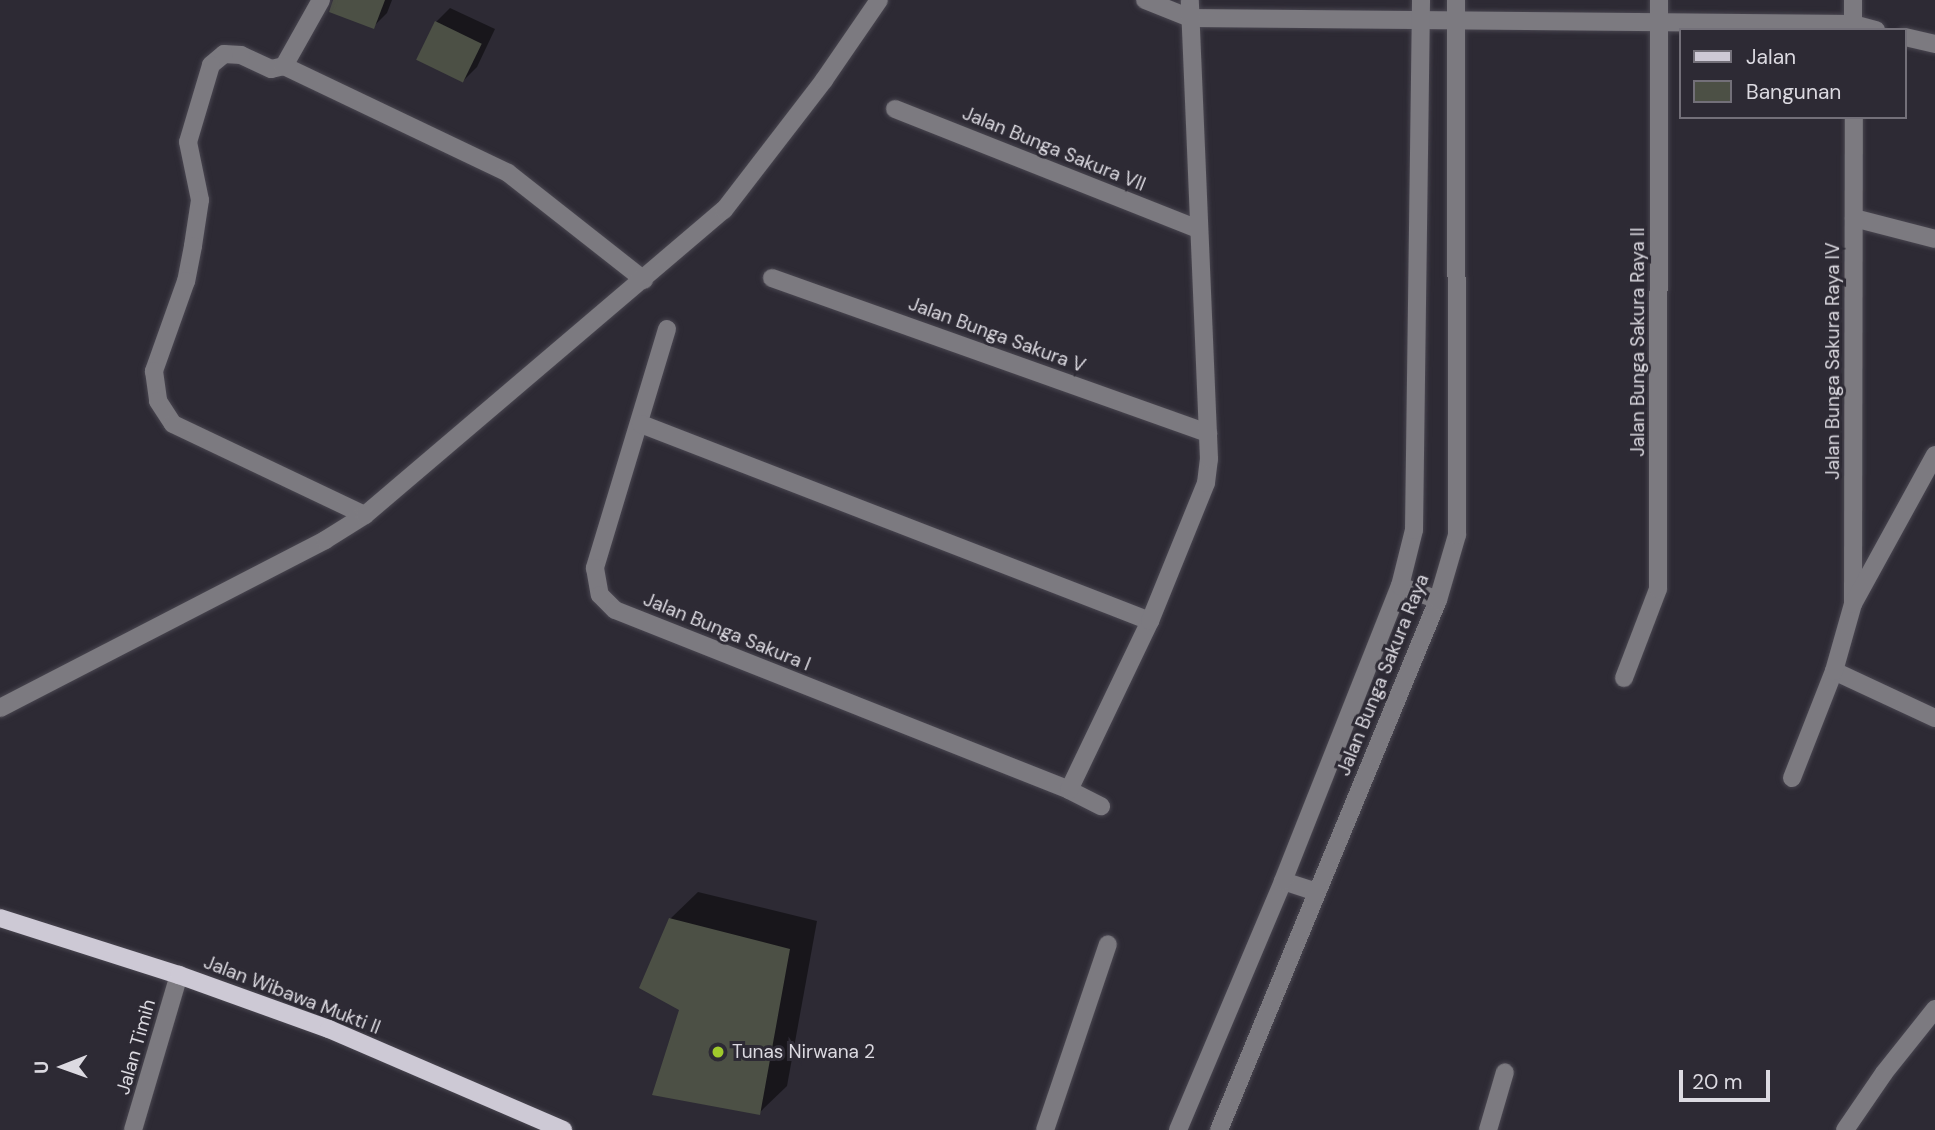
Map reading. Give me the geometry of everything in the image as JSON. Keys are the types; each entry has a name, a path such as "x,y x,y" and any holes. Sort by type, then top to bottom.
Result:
{"main road":[{"name":"Jalan Wibawa Mukti II","path":"0,918 179,975 329,1029 563,1130"}],"street":[{"path":"284,66 321,0"},
{"path":"0,708 325,540 365,514 724,210 824,80 879,0"},
{"path":"1145,0 1190,9 1421,19 1853,27 1853,0"},
{"name":"Jalan Bunga Sakura Raya","path":"1178,1130 1283,881 1400,586 1414,530 1421,0"},
{"name":"Jalan Bunga Sakura Raya","path":"1219,1130 1438,600 1457,535 1456,0"},
{"name":"Jalan Bunga Sakura Raya II","path":"1624,678 1658,589 1660,0"},
{"path":"1069,790 1150,621 1206,483 1208,432 1190,9"},
{"path":"1907,37 1935,44"},
{"path":"365,514 173,424 158,401 154,371 186,281 200,200 188,142 211,65 224,54 241,55 271,69 284,66 508,173 644,280"},
{"name":"Jalan Bunga Sakura VII","path":"895,109 1198,229"},
{"name":"Jalan Bunga Sakura Raya IV","path":"1853,604 1854,119"},
{"path":"1854,218 1935,239"},
{"name":"Jalan Bunga Sakura V","path":"772,278 1208,432"},
{"name":"Jalan Bunga Sakura I","path":"667,328 641,424 595,568 600,594 615,610 1069,790 1101,806"},
{"path":"641,424 1150,621"},
{"path":"1792,778 1834,671 1853,604 1935,455"},
{"path":"1400,586 1438,600"},
{"path":"1834,671 1935,718"},
{"path":"1283,881 1317,892"},
{"path":"1045,1130 1058,1085 1108,944"},
{"name":"Jalan Timih","path":"134,1130 179,975"},
{"path":"1846,1130 1884,1073 1935,1009"},
{"path":"1488,1130 1505,1072"}],"building":[{"path":"333,0 385,0 374,29 329,12"},
{"path":"435,21 482,44 463,82 416,60"},
{"name":"Tunas Nirwana 2","path":"669,918 790,949 760,1115 652,1095 679,1010 639,988"}],"place":[{"name":"Tunas Nirwana 2","path":"718,1052"}]}
